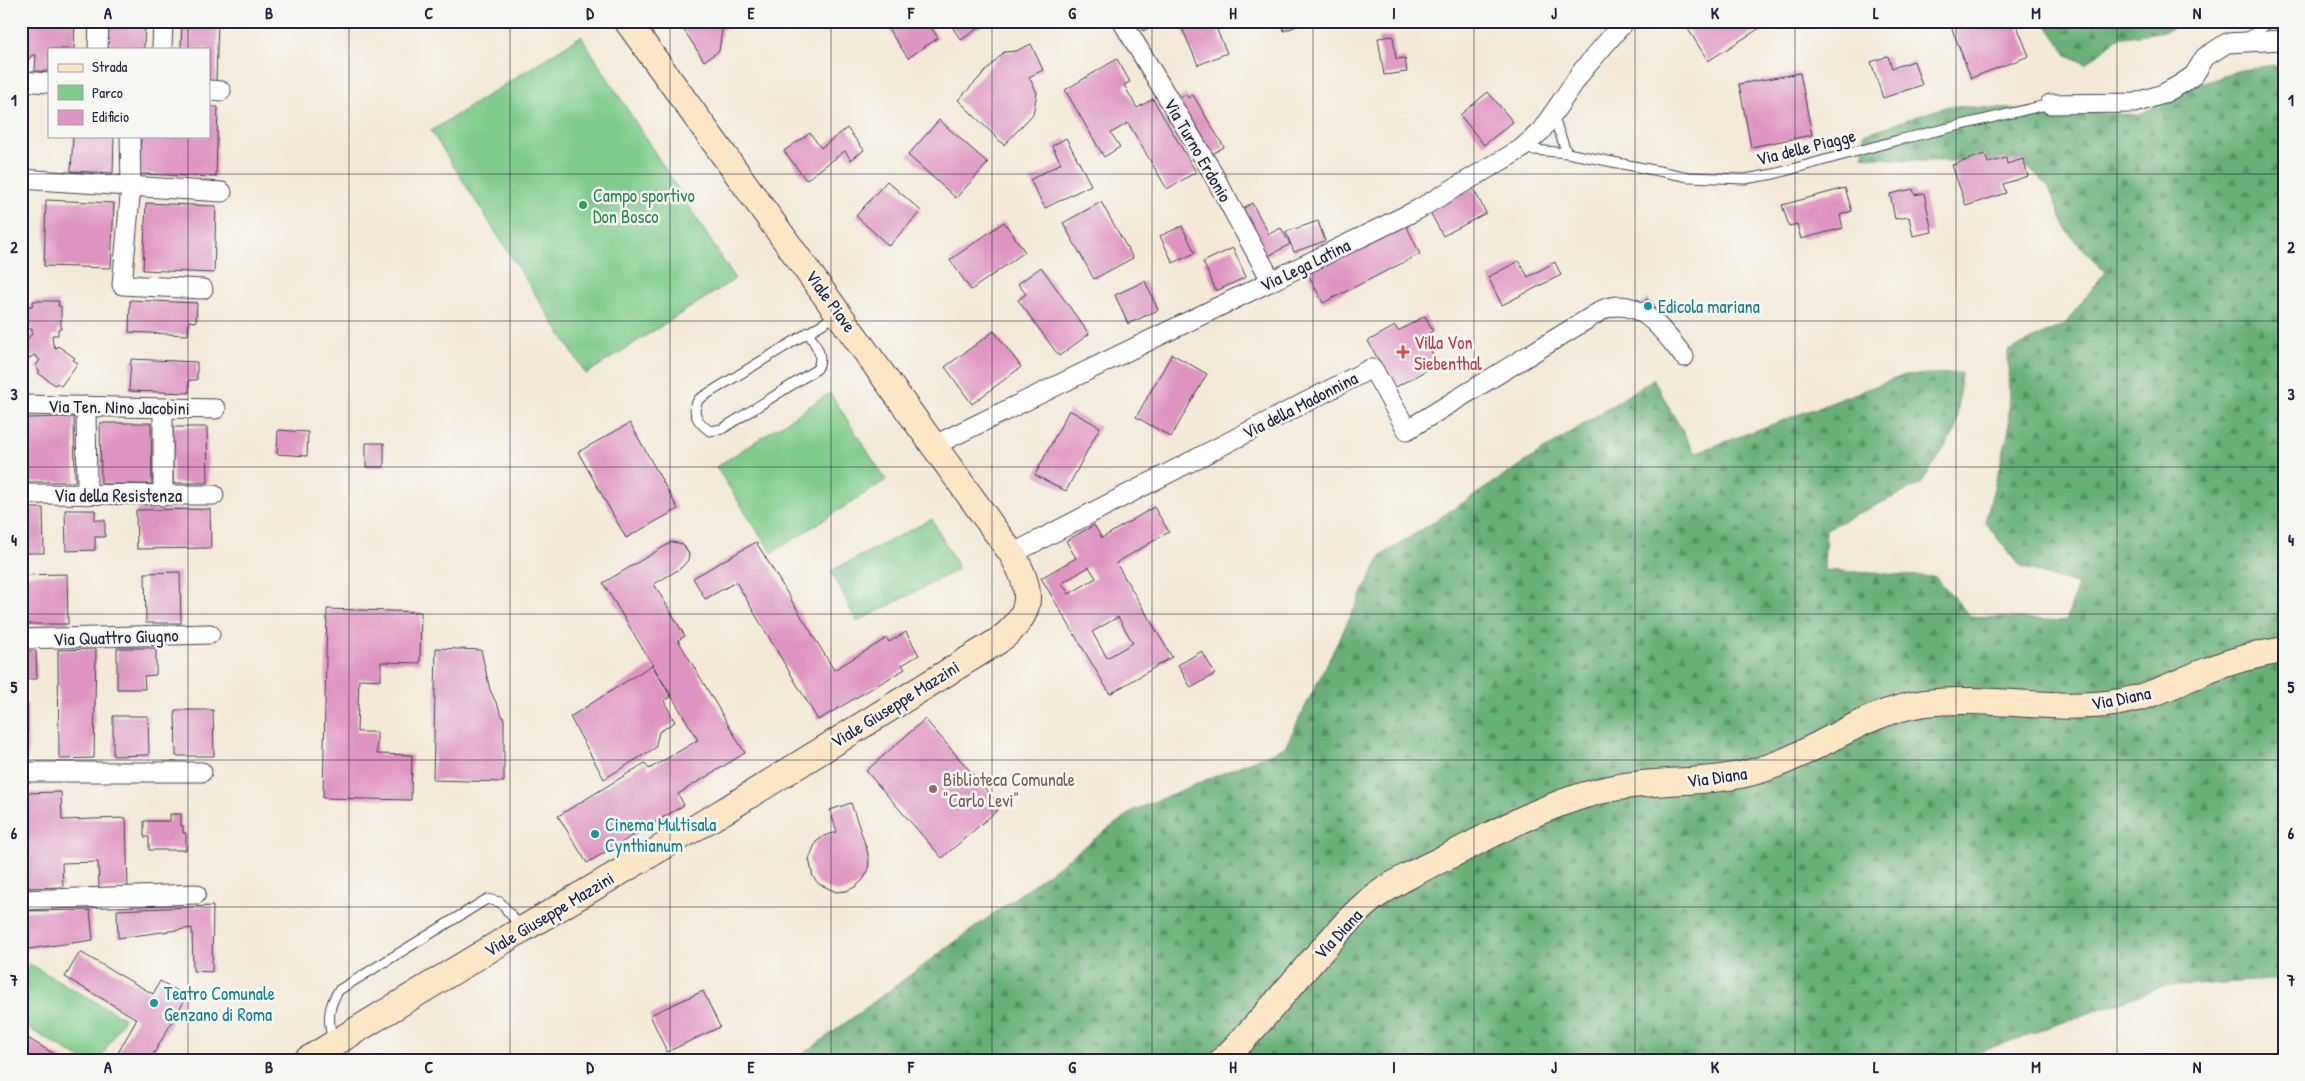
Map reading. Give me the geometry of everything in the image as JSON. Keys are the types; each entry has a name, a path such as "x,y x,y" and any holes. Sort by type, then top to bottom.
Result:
{"street":[{"path":"98,48 100,21"},
{"path":"162,48 163,21"},
{"name":"Viale Piave","path":"627,21 1012,554 1024,576 1026,586 1026,606 1018,624"},
{"name":"Via Turno Erdonio","path":"1122,21 1208,166 1271,280"},
{"name":"Via Lega Latina","path":"935,445 1417,210 1521,149 1538,134 1583,70 1626,21"},
{"path":"2050,104 2135,103 2154,97 2181,84 2194,75 2204,57 2227,43 2284,40"},
{"path":"21,81 48,83"},
{"path":"130,138 130,186 122,285 203,289"},
{"path":"21,179 222,192"},
{"name":"Via della Madonnina","path":"1012,554 1370,369 1374,369 1407,430 1604,309 1622,305 1638,310 1662,330 1684,357"},
{"name":"Via Ten. Nino Jacobini","path":"21,405 216,408"},
{"path":"86,406 87,495"},
{"path":"163,408 163,496"},
{"name":"Via della Resistenza","path":"21,494 214,495"},
{"name":"Viale Giuseppe Mazzini","path":"307,1060 333,1042 732,806 998,641 1018,624"},
{"name":"Via Quattro Giugno","path":"21,639 210,634"},
{"name":"Via Diana","path":"1223,1060 1254,1028 1347,921 1376,896 1404,878 1561,802 1621,787 1712,780 1759,771 1785,761 1869,720 1914,705 1959,701 2062,706 2122,702 2145,696 2228,663 2284,650"},
{"path":"21,772 202,772"},
{"path":"21,900 196,894"}],"lane":[{"path":"2242,42 2272,21"},
{"name":"Via delle Piagge","path":"1521,149 1566,153 1689,177 1745,179 1774,174 1898,140 2050,104"},
{"path":"1552,114 1566,153"},
{"path":"808,332 820,354 821,360 816,370 722,429 710,431 700,424 695,410 695,404 699,399 808,332 839,313"},
{"path":"333,1042 328,1023 330,1002 339,990 487,899 500,902 523,929"}],"green space":[{"path":"2044,21 2185,21 2166,31 2118,38 2086,64 2067,55"},
{"name":"Campo sportivo Don Bosco","path":"581,36 735,279 586,374 431,131"},
{"path":"2273,65 2284,69 2284,979 2163,987 1957,1060 795,1060 1134,810 1285,747 1381,556 1653,379 1695,453 1905,375 1961,373 1956,430 1921,484 1826,529 1824,570 1936,577 1970,616 2066,621 2078,585 2019,566 1985,522 2009,430 2008,351 2065,324 2105,272 2068,233 2048,186 2021,161 1915,161 1863,156 1864,134 1948,106 2139,115 2181,91 2241,70"},
{"path":"830,393 886,480 772,553 716,467"},
{"path":"932,519 959,569 857,622 831,571"},
{"path":"29,964 124,1018 100,1060 83,1060 21,1024 21,977"}],"building":[{"path":"21,21 75,21 74,48 48,48 48,71 35,71 36,55 32,55 21,70"},
{"path":"109,21 145,21 144,48 108,48"},
{"path":"182,21 218,21 216,81 210,80 210,48 181,48"},
{"path":"684,21 725,21 729,26 722,30 719,51 704,61 680,24"},
{"path":"883,21 927,21 938,38 908,58"},
{"path":"948,21 981,21 983,25 961,40"},
{"path":"1138,21 1160,21 1143,31"},
{"path":"1179,21 1213,21 1227,53 1198,65"},
{"path":"1281,21 1309,21 1284,31"},
{"path":"1683,21 1756,21 1760,28 1708,61"},
{"path":"1949,21 2015,21 2029,56 1971,78"},
{"path":"1393,36 1396,59 1405,58 1407,72 1384,75 1378,38"},
{"path":"1031,44 1043,70 1029,77 1037,93 1033,114 1004,145 958,100 1004,52 1016,51"},
{"path":"1888,56 1892,68 1914,61 1922,85 1883,98 1871,62"},
{"path":"1117,59 1130,82 1124,85 1137,108 1153,99 1196,172 1167,189 1128,123 1111,133 1120,147 1104,157 1065,90"},
{"path":"1800,73 1812,135 1751,147 1739,84"},
{"path":"1488,92 1513,122 1484,145 1460,115"},
{"path":"1186,94 1188,98 1193,95 1224,147 1207,157 1174,102"},
{"path":"210,107 218,107 216,177 139,174 141,138 210,138"},
{"path":"939,120 988,163 956,198 908,155"},
{"path":"847,128 864,150 851,160 845,151 806,180 784,151 810,133 821,148"},
{"path":"73,138 114,138 113,173 71,171"},
{"path":"1066,138 1091,185 1045,208 1030,180 1061,163 1052,146"},
{"path":"1985,154 1988,163 2006,158 2007,164 2023,159 2028,176 2003,184 2006,193 1966,206 1952,165"},
{"path":"887,181 921,211 889,246 856,216"},
{"path":"1473,188 1486,213 1443,236 1430,212"},
{"path":"1845,188 1852,211 1840,215 1843,228 1801,239 1797,224 1789,226 1782,205"},
{"path":"1913,189 1915,195 1924,193 1932,232 1913,236 1909,217 1895,219 1890,194"},
{"path":"46,200 114,203 111,268 44,266"},
{"path":"1101,202 1133,258 1094,279 1063,223"},
{"path":"146,203 216,206 214,273 143,270"},
{"path":"1252,203 1269,234 1281,228 1290,244 1263,259 1237,212"},
{"path":"1318,221 1325,241 1294,252 1286,232"},
{"path":"1004,222 1025,252 971,290 950,260"},
{"path":"1405,223 1420,254 1323,303 1307,272"},
{"path":"1182,226 1195,253 1173,263 1160,236"},
{"path":"1233,248 1246,277 1216,291 1203,262"},
{"path":"1519,261 1528,277 1555,262 1561,275 1502,305 1488,277"},
{"path":"1041,267 1089,334 1059,356 1018,300 1026,294 1018,284"},
{"path":"1145,281 1158,310 1128,324 1115,295"},
{"name":"Edicola mariana","path":"1647,299 1655,307 1649,313 1641,305"},
{"path":"130,300 197,303 196,322 189,321 188,335 129,332"},
{"path":"33,301 59,301 58,306 61,306 61,329 58,329 58,335 52,335 53,345 56,348 58,346 75,358 73,360 78,363 61,386 57,383 55,385 38,373 40,371 35,367 40,360 34,355 21,364 21,332 26,341 32,334 32,329 27,329 27,306 32,306"},
{"name":"Villa Von Siebenthal","path":"1425,316 1433,331 1423,336 1438,364 1394,388 1368,341 1395,326 1398,331"},
{"path":"994,331 1021,367 972,404 945,367"},
{"path":"1172,354 1207,374 1171,437 1136,417"},
{"path":"131,359 197,362 197,380 189,380 189,393 129,391"},
{"path":"1069,410 1100,427 1066,491 1035,475"},
{"path":"74,417 75,482 21,482 21,418"},
{"path":"100,423 151,423 152,484 101,484"},
{"path":"630,423 678,509 626,538 578,452"},
{"path":"173,427 207,427 208,483 173,483"},
{"path":"278,430 308,432 307,456 277,454"},
{"path":"366,443 384,443 384,467 366,467"},
{"path":"1154,507 1169,532 1116,563 1172,657 1110,694 1041,578 1076,558 1066,541 1094,525 1102,538","holes":["1089,567 1096,578 1069,594 1062,583","1118,617 1133,643 1107,658 1092,632"]},
{"path":"21,508 43,508 44,553 21,553"},
{"path":"210,509 211,548 137,549 136,510"},
{"path":"65,510 95,510 95,520 105,520 105,537 95,537 95,550 66,551"},
{"path":"672,542 683,544 689,554 688,560 681,568 654,584 685,636 678,640 745,753 678,794 684,805 587,863 558,816 645,763 649,769 698,740 603,583"},
{"path":"756,542 834,670 887,638 889,642 906,632 919,655 902,665 905,669 818,720 736,582 705,599 693,578"},
{"path":"180,572 181,623 146,623 145,573"},
{"path":"67,574 68,624 21,624 21,575"},
{"path":"327,609 421,612 420,663 381,662 381,680 359,679 357,732 377,732 377,754 412,755 411,800 323,798"},
{"path":"117,648 156,648 156,675 144,676 145,689 117,689"},
{"path":"436,648 481,650 490,690 504,719 504,782 433,780"},
{"path":"96,649 94,758 59,759 58,650"},
{"path":"21,651 36,651 37,679 21,679"},
{"path":"1202,651 1215,674 1191,688 1178,665"},
{"path":"652,665 671,697 664,701 675,722 659,732 655,748 604,779 570,717"},
{"path":"21,704 27,704 28,760 21,760"},
{"path":"175,710 213,710 214,756 176,756"},
{"path":"113,716 148,716 149,755 113,756"},
{"name":"Biblioteca Comunale \"Carlo Levi\"","path":"925,719 1001,807 942,858 866,771"},
{"path":"61,792 62,820 126,818 128,888 99,889 98,862 62,863 63,887 23,888 21,793"},
{"path":"851,803 867,850 869,860 868,871 863,880 855,887 846,891 836,892 819,884 813,877 809,859 816,842 824,836 837,832 830,810"},
{"path":"170,814 181,814 181,826 183,826 183,833 186,833 186,850 149,850 149,837 144,837 144,821 170,821"},
{"path":"213,906 212,972 193,971 192,928 118,938 117,910"},
{"path":"90,910 93,940 21,950 21,911"},
{"path":"80,952 153,994 160,981 187,996 150,1060 114,1060 137,1019 65,977"},
{"path":"703,991 720,1027 667,1052 650,1015"},
{"path":"26,1037 64,1060 21,1060 21,1045"}],"place":[{"name":"Campo sportivo Don Bosco","path":"583,205"},
{"name":"Edicola mariana","path":"1648,306"},
{"name":"Villa Von Siebenthal","path":"1403,352"},
{"name":"Biblioteca Comunale \"Carlo Levi\"","path":"933,789"},
{"name":"Cinema Multisala Cynthianum","path":"595,834"},
{"name":"Teatro Comunale Genzano di Roma","path":"154,1003"}]}
